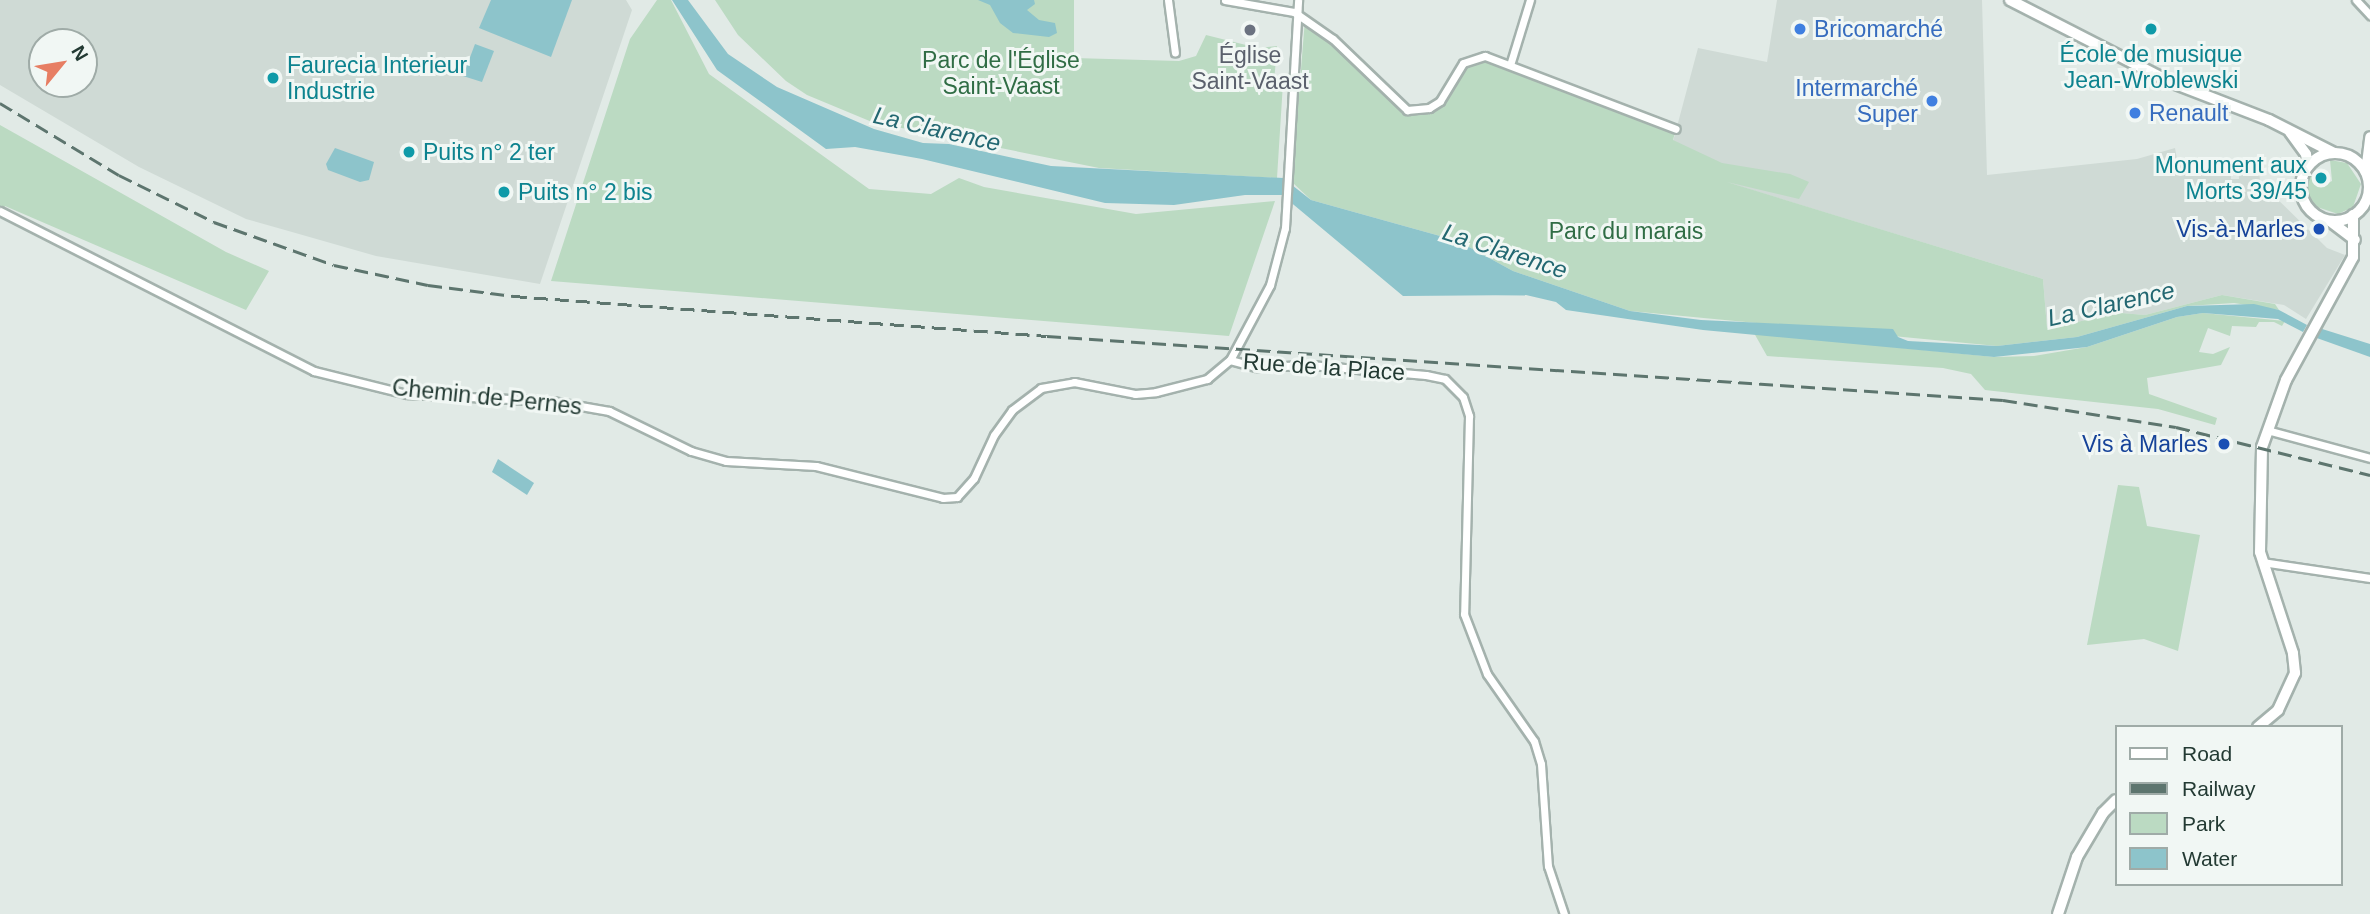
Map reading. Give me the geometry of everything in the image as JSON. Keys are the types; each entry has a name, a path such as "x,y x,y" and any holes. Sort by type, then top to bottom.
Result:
{"main road":[{"path":"2010,0 2168,81 2339,153 2368,178"},
{"path":"2288,130 2306,154 2308,165 2301,183 2303,199 2314,214 2330,220 2355,240"},
{"path":"2308,165 2339,153 2358,151 2369,140"},
{"path":"2330,220 2353,215 2367,204 2369,140"},
{"path":"2260,725 2278,710 2295,673 2293,653 2262,562 2258,502 2267,430 2315,321 2349,265 2355,240 2353,215"},
{"path":"2058,914 2077,857 2103,813 2114,802"}],"street":[{"path":"1168,0 1175,53"},
{"path":"1225,0 1294,12 1333,39 1407,110 1429,108 1440,101 1472,58 1511,62 1676,129"},
{"path":"1230,360 1270,285 1282,247 1294,12 1298,0"},
{"path":"1511,62 1530,0"},
{"path":"2356,0 2370,15"},
{"name":"Chemin de Pernes","path":"0,211 314,371 407,394 552,401 609,411 691,451 726,461 816,466 943,498 957,497"},
{"name":"Rue de la Place","path":"957,497 974,478 994,435 1012,410 1041,388 1074,382 1135,394 1156,393 1207,379 1230,360 1271,368 1310,365 1385,370 1436,376 1454,385 1469,416 1464,599 1471,638 1487,674 1534,741 1541,764 1548,866 1564,914"},
{"path":"2267,430 2370,458"},
{"path":"2262,562 2370,578"}],"shaded area":[{"path":"0,0 626,0 632,10 540,284 376,256 246,219 139,167 0,85"},
{"path":"1777,0 1982,0 1987,175 2137,159 2175,148 2177,159 2201,164 2200,173 2231,173 2231,179 2239,179 2238,160 2259,164 2260,182 2327,248 2345,255 2306,319 2284,305 2222,295 2145,315 2121,313 2047,328 2043,279 1667,164 1698,48 1767,62"}],"green space":[{"path":"657,0 671,0 709,74 869,189 931,194 959,178 984,187 1136,214 1275,201 1229,336 551,281 630,39"},
{"name":"Parc de l'Église Saint-Vaast","path":"715,0 1074,0 1074,58 1179,61 1196,56 1206,35 1258,48 1277,46 1274,83 1283,83 1277,178 1099,168 872,122 807,95 786,81 738,35"},
{"name":"Parc du marais","path":"1305,19 1333,39 1397,104 1419,110 1440,101 1463,63 1485,56 1676,129 1673,140 1722,163 1790,174 1809,182 1799,199 1727,182 2043,279 2047,328 2121,313 2145,315 2222,295 2275,304 2279,310 2234,303 2187,306 2077,337 1997,346 1630,311 1513,271 1458,241 1311,200 1292,182"},
{"path":"0,125 226,252 269,271 246,310 5,206 0,217"},
{"path":"2330,160 2347,163 2361,184 2353,207 2338,214 2314,206 2307,191 2310,174 2324,185 2332,181"},
{"path":"2203,313 2285,321 2282,326 2274,322 2259,322 2256,327 2232,326 2230,336 2208,328 2199,352 2213,354 2230,347 2221,365 2147,378 2149,394 2217,418 2215,425 2158,409 1985,390 1971,374 1943,368 1767,356 1754,333 1994,357 2034,356 2087,347 2177,317"},
{"path":"2118,485 2139,487 2147,526 2200,535 2178,651 2144,639 2087,645"}],"water":[{"path":"491,0 572,0 551,57 479,28"},
{"path":"672,0 688,0 728,54 777,87 874,129 923,143 949,144 1051,166 1283,178 1311,200 1458,241 1513,271 1630,311 1701,320 1893,329 1898,337 1908,341 1997,346 2077,337 2187,306 2254,304 2279,310 2307,325 2303,332 2278,319 2203,313 2177,317 2087,347 1994,357 1703,330 1566,310 1556,302 1526,295 1403,296 1282,195 1245,195 1174,205 1105,203 922,159 855,147 826,149 717,70"},
{"path":"978,0 1034,0 1035,4 1027,10 1039,20 1055,23 1057,33 1049,37 1013,33 1000,23 990,5"},
{"path":"475,44 494,51 482,82 463,76"},
{"path":"335,148 374,162 369,180 360,182 328,170 326,164"},
{"path":"2319,328 2370,344 2370,357 2314,337"},
{"path":"498,459 534,483 527,495 492,472"}],"railway":[{"path":"0,103 119,175 214,222 334,265 428,285 513,296 1047,336 2003,400 2176,427 2370,475"}],"place":[{"name":"Bricomarché","path":"1800,29"},
{"name":"École de musique Jean-Wroblewski","path":"2151,29"},
{"name":"Église Saint-Vaast","path":"1250,30"},
{"name":"Faurecia Interieur Industrie","path":"273,78"},
{"name":"Intermarché Super","path":"1932,101"},
{"name":"Renault","path":"2135,113"},
{"name":"Puits n° 2 ter","path":"409,152"},
{"name":"Monument aux Morts 39/45","path":"2321,178"},
{"name":"Puits n° 2 bis","path":"504,192"},
{"name":"Vis-à-Marles","path":"2319,229"},
{"name":"Vis à Marles","path":"2224,444"}],"water label":[{"name":"La Clarence","path":"937,129"},
{"name":"La Clarence","path":"1505,251"},
{"name":"La Clarence","path":"2111,304"}]}
